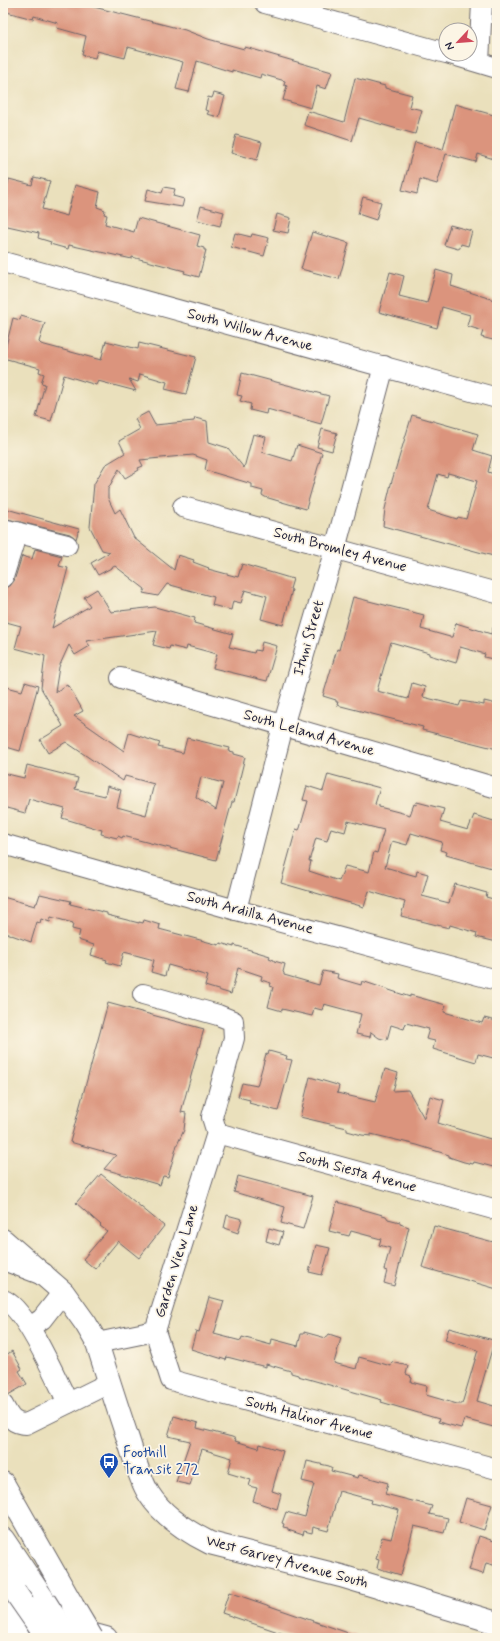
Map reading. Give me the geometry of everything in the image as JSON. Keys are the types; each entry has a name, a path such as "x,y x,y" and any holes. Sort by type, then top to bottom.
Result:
{"main road":[{"name":"West Garvey Avenue South","path":"3,1240 63,1292 86,1324 96,1343 137,1469 148,1493 160,1508 175,1522 192,1534 210,1543 341,1576 497,1623"},
{"path":"3,1261 9,1261 43,1274"},
{"path":"3,1483 92,1638"},
{"path":"3,1539 68,1638"},
{"path":"7,1593 47,1638"},
{"path":"7,1593 106,1638"},
{"path":"3,1615 19,1638"}],"street":[{"path":"265,3 438,51"},
{"path":"478,62 488,65 482,3"},
{"name":"South Willow Avenue","path":"3,262 497,398"},
{"name":"Ituni Street","path":"236,910 283,726 335,549 384,366"},
{"name":"South Bromley Avenue","path":"183,507 497,594"},
{"path":"3,577 10,530 67,545"},
{"name":"South Leland Avenue","path":"121,678 497,788"},
{"name":"South Ardilla Avenue","path":"3,844 236,910 497,980"},
{"path":"143,994 218,1015 233,1021 234,1038 212,1117 217,1134"},
{"name":"South Siesta Avenue","path":"217,1134 497,1210"},
{"name":"Garden View Lane","path":"96,1343 155,1331 217,1134"},
{"path":"30,1327 42,1319 63,1292"},
{"path":"3,1300 9,1301 30,1327 68,1403"},
{"name":"South Halinor Avenue","path":"155,1331 171,1380 497,1469"},
{"path":"7,1413 19,1424 26,1424 109,1383"}],"building":[{"path":"3,3 86,3 86,5 185,30 208,39 244,49 245,47 332,72 326,89 317,86 311,108 283,100 287,86 284,85 285,81 261,74 260,78 232,70 232,72 197,61 189,92 176,89 183,62 128,47 125,58 97,51 95,58 82,55 86,36 57,28 58,23 34,16 33,19 3,11"},
{"path":"355,78 412,95 409,107 422,110 415,134 359,118 352,141 304,125 308,111 344,122"},
{"path":"214,93 225,96 219,117 207,114 209,111 205,110 208,97 212,98"},
{"path":"455,104 497,116 497,160 478,154 476,162 446,154 437,184 420,179 417,194 402,190 415,142 443,150"},
{"path":"236,135 262,142 257,160 231,153"},
{"path":"34,177 50,181 42,209 67,216 75,185 100,192 97,207 105,210 104,214 107,215 105,224 134,232 138,218 200,235 197,246 206,250 199,277 184,273 185,271 132,257 132,259 69,245 68,249 50,244 51,242 38,238 39,233 3,225 3,191 6,192 9,179 32,185"},
{"path":"164,187 175,189 173,196 184,199 182,207 145,201 148,189 162,193"},
{"path":"363,197 381,202 376,220 358,214"},
{"path":"201,206 224,212 220,226 197,220"},
{"path":"277,214 291,218 288,233 273,230"},
{"path":"450,225 472,231 468,246 461,244 460,248 458,249 444,245"},
{"path":"312,232 349,243 339,279 301,269"},
{"path":"235,233 251,237 252,234 269,238 264,256 231,247"},
{"path":"436,270 453,275 451,286 497,301 497,341 481,337 483,331 467,326 470,315 442,307 437,328 379,312 390,272 404,276 399,296 427,303"},
{"path":"21,316 45,323 39,342 41,344 101,360 106,341 138,349 139,343 196,357 186,394 165,389 167,382 140,374 138,382 129,379 136,391 98,381 96,385 64,375 51,421 36,417 45,384 41,383 44,374 39,372 40,368 3,358 13,318 20,320"},
{"path":"242,373 329,396 321,424 267,409 266,414 250,410 251,404 240,401 242,396 237,395"},
{"path":"148,412 155,425 194,421 195,418 207,421 209,442 228,448 244,468 253,434 266,437 262,452 292,461 297,445 322,453 306,509 265,497 262,495 263,491 252,488 252,484 205,470 207,460 193,455 140,460 143,466 125,478 119,469 108,489 108,498 115,513 120,509 134,538 174,570 178,555 194,560 193,562 209,568 208,569 238,577 242,564 293,579 290,589 292,590 283,625 261,619 267,596 245,590 241,603 233,601 231,610 212,605 214,597 167,584 158,596 143,593 145,589 115,566 98,575 91,563 110,552 102,550 90,527 94,484 105,465 125,453 119,441 140,429 135,419"},
{"path":"412,415 478,434 473,450 492,456 488,472 497,475 497,557 383,526 385,509","holes":["448,473 477,481 466,519 458,517 457,519 428,510 438,474 447,477"]},
{"path":"322,429 337,433 332,451 317,447"},
{"path":"3,508 79,529 76,539 70,534 3,518"},
{"path":"35,549 62,556 59,566 68,568 52,628 90,606 84,597 97,589 111,612 155,607 195,618 194,623 233,634 229,647 254,653 255,650 260,651 262,642 277,646 267,681 213,668 217,654 187,646 186,650 170,646 169,649 153,645 157,631 86,641 90,646 75,655 69,645 59,667 55,692 67,685 68,687 69,686 83,711 74,716 124,751 129,733 160,743 158,747 183,753 187,738 230,748 229,751 234,752 234,754 245,757 234,802 232,802 216,860 123,836 122,838 118,836 117,838 101,834 102,830 62,818 65,809 29,799 25,813 3,807 3,773 24,778 27,765 78,778 75,789 105,796 107,786 121,790 117,807 146,815 154,784 125,776 123,781 66,742 48,753 40,740 63,726 41,688 45,656 15,648 21,626 6,622 6,620 3,619 3,588 10,586 14,581 22,556 32,559","holes":["201,777 223,783 216,810 196,797"]},
{"path":"353,597 424,615 421,629 450,637 452,637 456,623 491,634 494,625 497,626 497,660 484,657 485,654 460,647 456,663 429,655 429,653 391,642 377,691 408,699 412,683 425,687 423,697 459,706 461,701 484,705 484,701 497,704 497,749 422,730 423,727 337,705 338,702 336,702 336,700 323,696 337,649 339,650"},
{"path":"25,682 38,686 20,751 3,746 3,686 22,691"},
{"path":"328,774 380,788 375,804 379,805 379,807 410,815 414,804 416,805 417,802 444,809 440,822 468,830 474,815 497,822 497,861 495,869 446,855 447,852 440,850 442,842 411,833 407,845 392,841 385,867 416,876 417,871 428,874 422,896 449,903 455,884 487,893 486,897 497,900 497,942 476,937 477,933 450,925 449,928 401,916 405,902 369,891 364,907 281,883 296,829 299,830 300,828 308,801 303,800 307,786 323,791","holes":["348,821 384,830 377,853 374,852 369,872 345,866 339,881 309,871 311,861 309,861 316,838 327,841 331,828 345,832"]},
{"path":"40,894 71,901 70,904 107,913 107,915 139,923 143,923 144,920 160,925 159,929 219,945 220,943 234,947 234,945 270,956 269,958 274,961 285,964 283,972 284,975 319,985 323,971 338,974 337,978 361,985 362,981 410,997 410,995 446,1005 444,1012 482,1023 484,1018 497,1021 497,1059 478,1054 476,1062 433,1049 435,1041 426,1039 429,1029 406,1023 404,1029 391,1025 387,1040 379,1038 371,1032 370,1037 356,1034 361,1014 324,1004 322,1010 314,1008 312,1016 268,1007 273,987 270,986 271,983 261,980 262,976 238,968 231,994 205,986 208,976 168,965 165,976 151,972 154,960 124,952 120,966 106,962 107,960 91,955 94,945 78,940 80,931 72,929 73,923 51,917 50,922 41,919 40,923 37,922 31,942 3,932 3,897 35,906"},
{"path":"108,1003 204,1029 181,1112 186,1113 184,1130 177,1145 168,1177 163,1176 160,1185 104,1169 116,1155 70,1142"},
{"path":"269,1051 287,1056 286,1059 292,1060 278,1111 249,1103 250,1100 238,1097 242,1083 257,1086 266,1054 268,1055"},
{"path":"385,1069 398,1073 393,1091 408,1090 424,1118 430,1096 444,1100 438,1123 497,1141 497,1168 474,1162 473,1164 464,1162 449,1157 449,1155 417,1145 371,1134 371,1136 362,1135 347,1131 347,1128 300,1117 310,1077 339,1086 337,1093 375,1102"},
{"path":"101,1174 164,1226 139,1258 118,1241 95,1269 83,1259 107,1231 76,1203"},
{"path":"238,1176 313,1196 303,1229 281,1223 285,1207 234,1192"},
{"path":"337,1202 386,1216 388,1219 400,1222 400,1224 409,1227 394,1286 384,1283 387,1271 384,1270 390,1248 379,1245 381,1239 351,1231 349,1236 329,1231"},
{"path":"227,1215 242,1219 238,1233 224,1228"},
{"path":"434,1226 497,1243 497,1289 422,1267"},
{"path":"269,1228 283,1232 279,1245 266,1241"},
{"path":"316,1245 330,1248 322,1275 309,1272"},
{"path":"209,1297 224,1301 214,1334 241,1341 242,1337 271,1345 272,1339 298,1346 301,1334 304,1334 304,1332 326,1338 329,1334 341,1338 334,1363 356,1369 359,1357 391,1366 392,1362 408,1366 406,1374 411,1376 411,1382 427,1386 426,1395 457,1404 462,1404 478,1350 445,1340 449,1328 493,1340 494,1342 477,1401 497,1407 497,1428 464,1419 461,1428 438,1422 439,1419 381,1402 382,1400 298,1376 291,1373 291,1371 266,1364 266,1367 227,1357 226,1360 191,1349 196,1331 199,1332"},
{"path":"12,1351 22,1369 19,1371 27,1384 8,1395 3,1394 3,1357"},
{"path":"174,1416 198,1423 197,1428 232,1437 236,1439 235,1441 259,1448 260,1444 283,1451 272,1491 281,1494 277,1509 253,1501 257,1488 249,1486 251,1480 228,1473 232,1458 202,1449 190,1485 176,1482 190,1441 168,1436"},
{"path":"307,1461 329,1466 332,1468 331,1471 358,1478 359,1475 388,1483 385,1494 432,1506 429,1514 448,1518 444,1533 414,1526 401,1575 377,1568 379,1560 376,1559 382,1537 391,1539 399,1510 371,1503 372,1500 339,1491 328,1531 313,1527 312,1533 304,1531 303,1535 288,1530 288,1528 283,1527 284,1524 282,1523 286,1512 305,1517 314,1484 302,1481"},
{"path":"466,1498 492,1505 484,1530 459,1522"},
{"path":"479,1536 497,1542 497,1566 486,1563 483,1574 469,1570"},
{"path":"229,1592 357,1636 357,1638 296,1638 222,1613"}],"place":[{"name":"Foothill Transit 272","path":"109,1479"}]}
